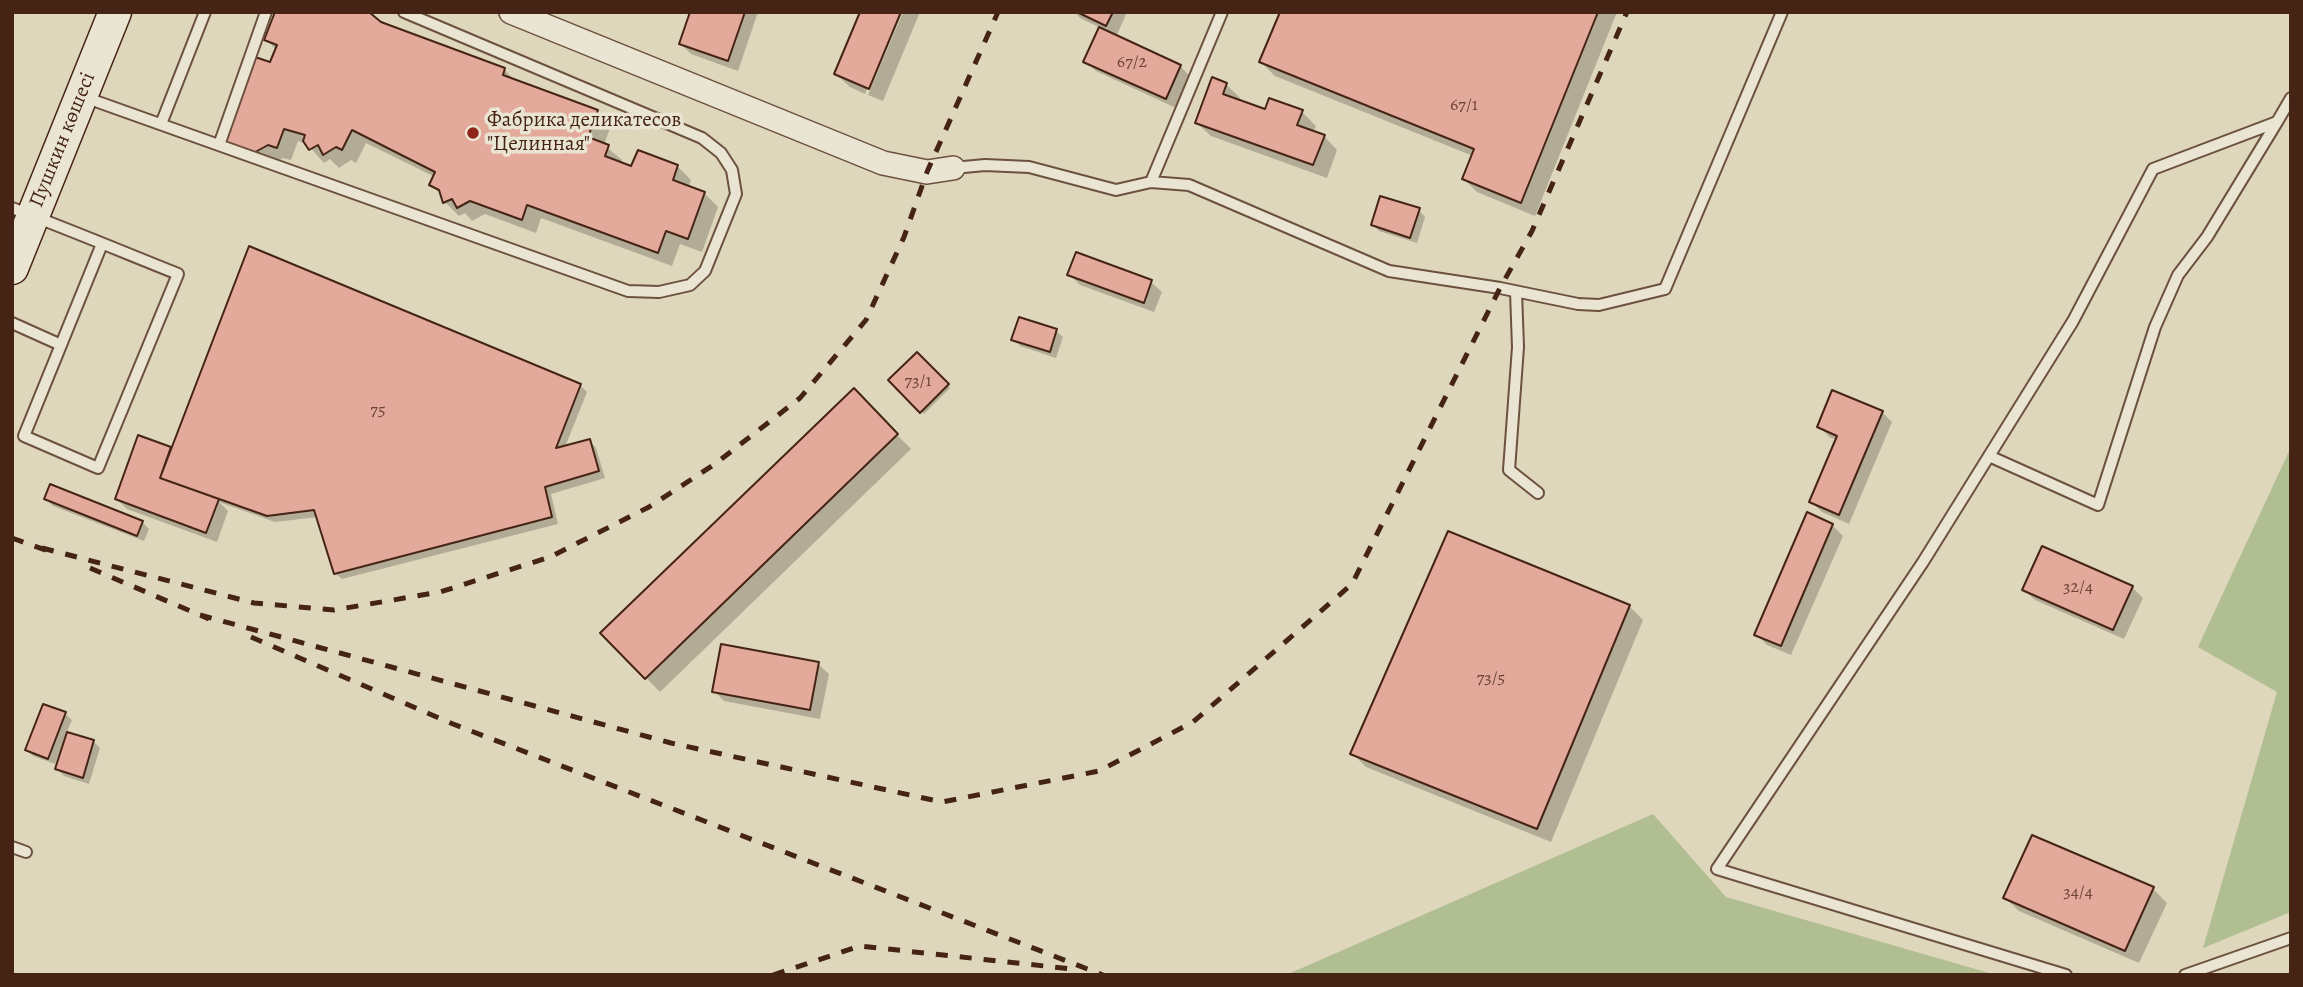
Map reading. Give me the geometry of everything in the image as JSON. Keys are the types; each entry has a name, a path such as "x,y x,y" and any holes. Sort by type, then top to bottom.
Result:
{"main road":[{"name":"Пушкин көшесі","path":"12,268 22,212 81,96 115,12"}],"street":[{"path":"511,12 883,163 927,172 953,168"}],"lane":[{"path":"161,124 205,12"},
{"path":"219,145 266,12"},
{"path":"81,96 628,291 659,292 690,285 705,271 736,194 732,170 721,153 702,138 404,12"},
{"path":"1151,182 1222,12"},
{"path":"953,168 985,165 1029,167 1116,190 1151,182 1189,185 1389,271 1578,304 1599,305 1665,289 1782,12"},
{"path":"1989,456 2098,505 2155,327 2178,275 2207,237 2291,98"},
{"path":"2066,975 1717,869 1923,562 2073,321 2153,169 2277,122"},
{"path":"22,212 178,274 98,468 24,436 102,244"},
{"path":"1516,292 1518,347 1509,470 1538,493"},
{"path":"12,323 61,345"},
{"path":"12,847 26,852"},
{"path":"2185,975 2291,938"}],"green space":[{"path":"2291,447 2291,912 2203,948 2277,692 2198,647"},
{"path":"1653,814 1726,897 1996,975 1286,975"}],"building":[{"name":"Фабрика деликатесов \"Целинная\"","path":"275,12 369,12 381,22 505,68 503,75 598,110 588,137 609,145 605,156 631,166 638,150 678,165 673,180 705,192 688,239 666,231 658,253 527,205 522,220 470,201 457,208 452,199 443,203 439,190 429,185 435,172 352,130 342,150 336,147 323,155 318,145 309,150 303,141 305,135 284,129 277,148 268,145 250,155 222,146 255,57 270,62 277,45 264,40"},
{"path":"690,12 745,12 728,61 679,44"},
{"path":"860,12 901,12 869,89 834,74"},
{"path":"1077,12 1113,12 1106,26"},
{"path":"1280,12 1598,12 1521,203 1462,179 1474,149 1259,62"},
{"path":"1099,27 1181,65 1166,99 1083,62"},
{"path":"1212,77 1227,83 1223,94 1265,109 1269,98 1303,110 1297,125 1325,135 1313,165 1195,123"},
{"path":"1380,196 1420,208 1410,238 1371,225"},
{"path":"249,246 581,384 556,448 590,439 599,471 545,487 552,517 334,574 314,510 267,516 160,478"},
{"path":"1076,252 1152,280 1144,303 1067,275"},
{"path":"1019,317 1057,329 1050,352 1011,340"},
{"path":"917,352 949,384 920,413 888,380"},
{"path":"854,388 898,434 645,679 600,633"},
{"path":"1832,390 1883,411 1839,515 1809,502 1837,436 1817,427"},
{"path":"138,435 171,447 160,478 219,499 206,533 115,499"},
{"path":"50,484 143,521 137,536 44,499"},
{"path":"1807,512 1833,524 1781,646 1754,635"},
{"path":"1448,531 1630,605 1537,829 1350,754"},
{"path":"2042,546 2133,586 2113,630 2022,590"},
{"path":"721,644 819,662 810,710 712,692"},
{"path":"43,704 66,712 48,759 25,750"},
{"path":"67,732 94,740 83,778 55,769"},
{"path":"2032,835 2154,887 2125,951 2003,898"}],"railway":[{"path":"42,548 254,603 334,610 440,592 550,557 649,507 715,464 800,398 866,320 904,237 927,172 998,12"},
{"path":"200,615 671,743 942,802 1099,771 1193,722 1352,584 1500,288 1532,231 1627,12"},
{"path":"12,538 51,552"},
{"path":"90,568 209,619"},
{"path":"251,637 453,724 1103,975"},
{"path":"773,975 860,946 1072,969"}],"place":[{"name":"Фабрика деликатесов \"Целинная\"","path":"473,133"}]}
